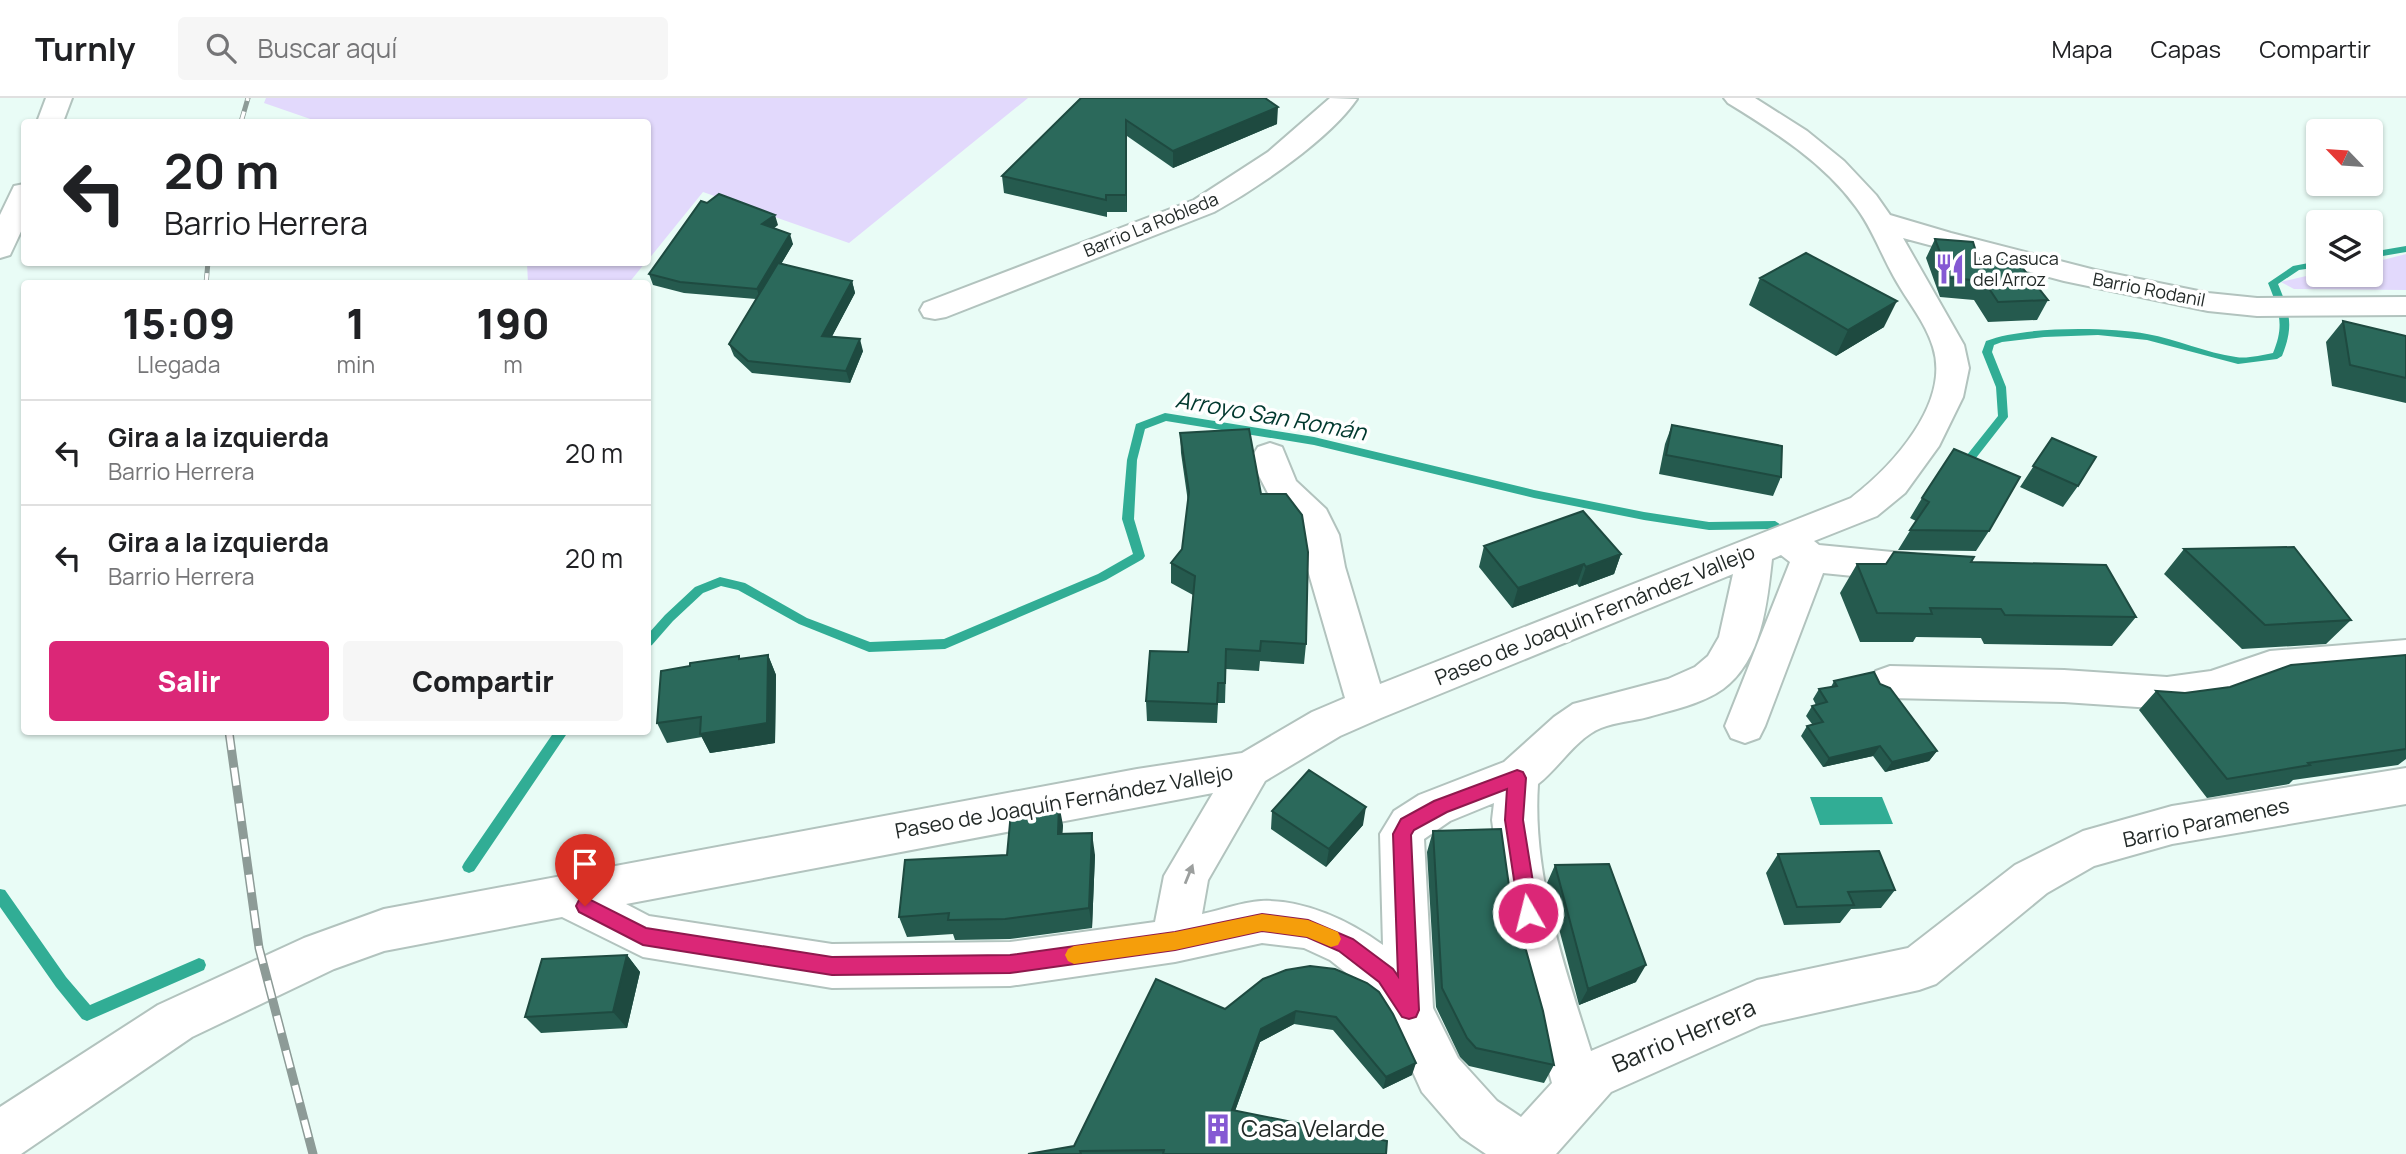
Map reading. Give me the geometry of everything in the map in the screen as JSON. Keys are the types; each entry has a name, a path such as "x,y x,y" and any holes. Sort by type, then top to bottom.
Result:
{"street":[{"path":"51,119 59,98"},
{"name":"Barrio La Robleda","path":"1334,98 1345,98"},
{"name":"Barrio La Robleda","path":"935,310 1205,206 1229,194 1345,98"},
{"name":"Paseo de Joaquín Fernández Vallejo","path":"0,1138 175,1021 320,953 384,930 1124,790 1250,769 1326,724 1367,706 1784,549 1864,507 1894,483 1936,424 1949,391 1953,367 1947,339 1910,280 1880,221 1857,189 1834,165 1737,98"},
{"path":"0,249 21,199"},
{"name":"Barrio Rodanil","path":"1880,221 1960,247 2202,302 2258,307 2359,303 2406,306"},
{"path":"1270,455 1282,488 1313,518 1321,535 1326,567 1367,706"},
{"path":"1745,726 1784,549 1898,568 1947,568"},
{"name":"Barrio Herrera","path":"1409,1010 1402,834 1408,824 1440,806 1517,778 1584,716 1646,701 1707,680 1724,664 1735,645 1748,605 1784,549"},
{"path":"1890,682 2064,686 2166,693 2211,687 2270,667 2406,655"},
{"path":"566,896 643,936 832,966 1010,964 1175,941 1186,876 1250,769"},
{"path":"1517,778 1514,820 1528,913 1579,1091"},
{"name":"Barrio Paramenes","path":"1919,968 2031,879 2083,850 2172,825 2406,786"},
{"name":"Barrio Herrera","path":"1175,941 1262,922 1308,928 1346,945 1386,975 1409,1010 1440,1075 1479,1119 1525,1152 1593,1075 1757,1003 1919,968"}],"shaded area":[{"path":"266,98 1028,98 849,243 703,192 651,256 651,119 310,119 264,103"},
{"path":"2406,254 2406,290 2294,289 2281,282 2306,276 2306,287 2383,287 2383,260"},
{"path":"527,266 643,266 631,280 528,280"},
{"path":"1810,797 1882,797 1893,824 1820,825"}],"building":[{"path":"1081,98 1265,98 1278,107 1173,151 1126,120 1126,195 1106,195 1106,200 1002,176"},
{"path":"719,194 775,215 762,224 790,234 757,289 680,282 649,274 701,201 707,203"},
{"path":"1935,239 1973,242 1978,258 2017,261 2048,300 1998,302 1984,281 1950,278"},
{"path":"1806,253 1897,301 1848,330 1760,278"},
{"path":"778,263 852,281 822,336 860,339 846,371 748,361 729,344"},
{"path":"2343,321 2406,336 2406,378 2350,365"},
{"path":"1672,425 1782,446 1781,477 1666,455"},
{"path":"1249,429 1261,494 1286,494 1302,515 1308,552 1306,644 1261,641 1260,651 1226,649 1225,683 1218,683 1217,704 1146,701 1150,651 1188,652 1195,576 1171,563 1182,549 1189,492 1180,433"},
{"path":"2052,438 2096,457 2078,486 2033,466"},
{"path":"1954,449 2020,477 1989,531 1910,530 1929,502 1922,498"},
{"path":"1583,511 1621,554 1586,567 1584,564 1518,588 1484,546"},
{"path":"2294,547 2351,620 2265,625 2184,549"},
{"path":"1894,552 1974,557 1971,562 2106,565 2136,617 2005,615 2001,609 1930,608 1932,614 1877,613 1857,564 1886,564"},
{"path":"768,655 767,723 700,734 701,717 657,723 661,671 690,666 690,663"},
{"path":"2406,655 2406,749 2308,763 2310,765 2227,779 2156,691 2185,693 2230,687 2291,665"},
{"path":"1874,672 1880,684 1890,688 1937,751 1892,762 1880,746 1829,758 1807,726 1823,722 1812,706 1827,702 1819,689 1837,686 1834,681"},
{"path":"1309,770 1366,807 1329,849 1272,811"},
{"path":"1059,804 1058,834 1092,833 1089,908 1005,919 948,920 949,913 899,917 905,860 1007,855 1011,812"},
{"path":"1501,829 1510,893 1543,1011 1554,1065 1476,1048 1467,1038 1442,988 1433,831"},
{"path":"1879,851 1895,890 1848,892 1854,905 1797,907 1778,854"},
{"path":"1609,864 1646,965 1588,989 1555,865"},
{"path":"627,955 613,1012 525,1017 542,959"},
{"path":"1310,966 1335,969 1367,983 1379,992 1393,1014 1416,1063 1386,1077 1336,1017 1296,1011 1261,1029 1232,1110 1387,1141 1386,1154 1163,1154 1164,1150 1028,1154 1074,1146 1156,979 1225,1009 1263,979 1286,970"}],"waterway":[{"name":"Arroyo San Román","path":"2383,253 2406,249"},
{"name":"Arroyo San Román","path":"1972,455 2003,417 2001,387 1987,352 1990,343 2000,339 2044,334 2098,332 2147,337 2238,361 2277,356 2282,345 2285,319 2273,283 2296,268 2306,266"},
{"name":"Arroyo San Román","path":"651,639 699,590 720,581 741,586 803,621 869,647 945,644 1102,577 1139,556 1128,519 1132,460 1140,427 1165,417 1314,441 1534,494 1644,516 1709,526 1775,525"},
{"name":"Arroyo San Román","path":"469,867 559,735"},
{"name":"Arroyo San Román","path":"0,895 61,982 87,1014 199,965"}],"railway":[{"path":"242,119 248,98"},
{"path":"206,280 208,266"},
{"path":"229,735 259,948 313,1154"}],"slow traffic":[{"path":"1074,955 1175,941 1262,922 1308,928 1331,939"}],"place":[{"name":"La Casuca del Arroz","path":"1950,269"},
{"name":"Casa Velarde","path":"1218,1129"}],"route":[{"path":"585,906 643,936 832,966 1010,964 1175,941 1262,922 1308,928 1346,945 1386,975 1409,1010 1402,834 1408,824 1440,806 1517,778 1514,820 1528,913"}]}
